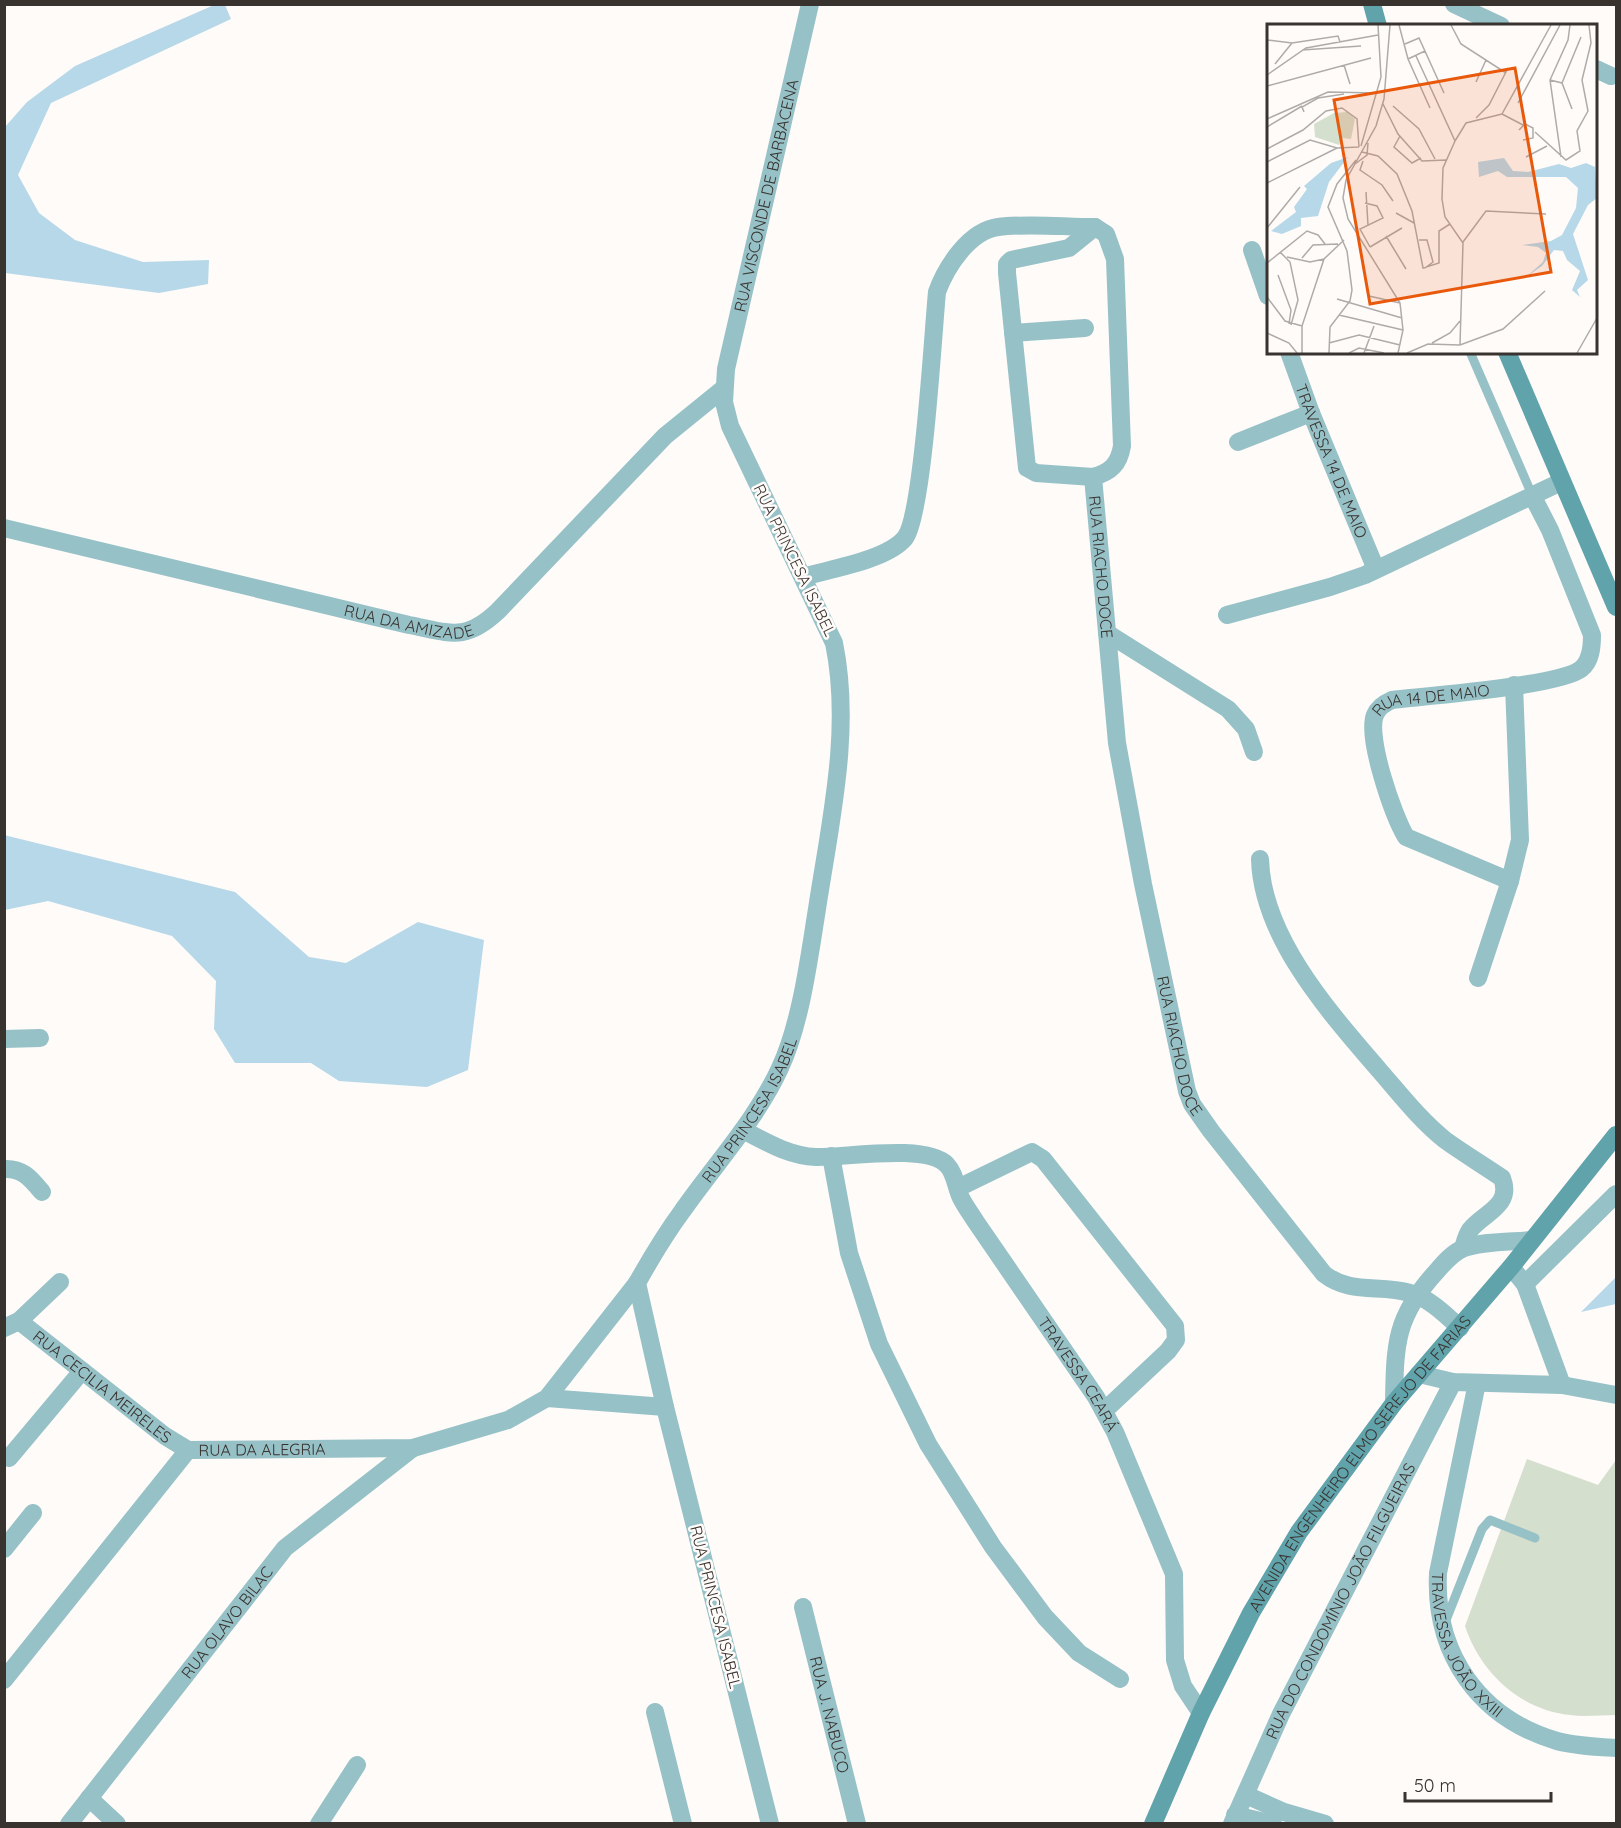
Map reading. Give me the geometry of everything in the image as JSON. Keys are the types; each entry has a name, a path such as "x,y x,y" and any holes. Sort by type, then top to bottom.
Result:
{"main road":[{"path":"1372,4 1377,24"},
{"path":"1508,354 1561,482 1617,607"},
{"name":"AVENIDA ENGENHEIRO ELMO SEREJO DE FARIAS","path":"1154,1824 1201,1713 1251,1612 1299,1532 1394,1403 1511,1267 1617,1135"}],"street":[{"name":"RUA VISCONDE DE BARBACENA","path":"723,389 742,292 810,4"},
{"path":"1454,4 1497,24"},
{"path":"803,577 880,554 896,546 910,529 918,492 937,292 948,269 961,251 969,242 996,227 1095,227"},
{"path":"1093,477 1036,473 1027,468 1007,264 1011,260 1069,248 1095,227"},
{"name":"RUA RIACHO DOCE","path":"1095,227 1106,234 1115,259 1123,429 1120,458 1107,473 1093,477 1117,743 1176,1046 1192,1104 1324,1274 1349,1287 1415,1295 1442,1311 1460,1328"},
{"path":"1252,250 1267,291"},
{"path":"1013,333 1085,328"},
{"name":"TRAVESSA 14 DE MAIO","path":"1290,354 1311,413 1376,567"},
{"name":"RUA DA AMIZADE","path":"4,528 409,625 469,633 483,625 498,611 665,436 723,389"},
{"name":"RUA PRINCESA ISABEL","path":"723,389 725,413 730,426 834,643 841,674 842,704 833,805 808,966 789,1044 777,1074 743,1130 682,1211 637,1283 665,1407 770,1824"},
{"path":"1238,442 1311,413"},
{"path":"1227,615 1330,587 1369,573 1376,567 1533,497 1561,482"},
{"name":"RUA 14 DE MAIO","path":"1510,881 1406,837 1383,780 1373,723 1378,710 1392,700 1514,686 1570,675 1581,669 1591,652 1592,635 1533,497"},
{"path":"1107,633 1228,709 1246,729 1254,752"},
{"name":"RUA 14 DE MAIO","path":"1478,978 1510,881 1520,840 1514,686"},
{"path":"1260,860 1263,886 1278,926 1305,976 1329,1013 1415,1112 1445,1139 1502,1178 1505,1185 1498,1206 1471,1228 1463,1248"},
{"path":"4,1039 40,1038"},
{"name":"TRAVESSA CEARÁ","path":"743,1130 778,1148 799,1155 831,1156 890,1152 937,1158 946,1164 976,1222 1104,1411 1174,1574 1175,1660 1183,1686 1201,1713"},
{"path":"957,1188 1032,1152 1038,1156 1175,1326 1176,1340 1168,1351 1104,1411"},
{"path":"831,1156 849,1253 879,1344 928,1444 993,1546 1045,1617 1079,1653 1120,1679"},
{"path":"4,1169 14,1168 26,1173 42,1192"},
{"path":"1525,1284 1617,1194"},
{"path":"1394,1403 1397,1338 1404,1315 1415,1295 1447,1260 1463,1248 1532,1240"},
{"path":"1511,1267 1525,1284 1562,1385"},
{"name":"RUA CECILIA MEIRELES","path":"60,1282 12,1325 82,1371 165,1436 188,1450"},
{"name":"RUA DA ALEGRIA","path":"4,1680 188,1450 413,1448 508,1420 547,1398 637,1283"},
{"path":"9,1458 82,1371"},
{"path":"1419,1374 1453,1382 1562,1385 1617,1395"},
{"name":"RUA DO CONDOMÍNIO JOÃO FILGUEIRAS","path":"1234,1819 1281,1714 1453,1382"},
{"name":"TRAVESSA JOÃO XXIII","path":"1477,1383 1438,1572 1437,1590 1452,1652 1462,1676 1482,1698 1508,1719 1559,1742 1617,1748"},
{"path":"547,1398 665,1407"},
{"name":"RUA OLAVO BILAC","path":"69,1824 285,1548 413,1448"},
{"path":"4,1549 33,1513"},
{"name":"RUA J. NABUCO","path":"803,1607 857,1824"},
{"path":"655,1712 683,1824"},
{"path":"320,1824 357,1765"},
{"path":"1246,1795 1284,1812 1325,1824"},
{"path":"89,1798 117,1824"},
{"path":"1234,1819 1273,1824"}],"lane":[{"path":"1471,354 1533,497"},
{"path":"1444,1625 1482,1529 1490,1520 1534,1538"}],"green space":[{"path":"1527,1459 1598,1485 1616,1460 1616,1715 1576,1716 1552,1712 1519,1697 1504,1686 1481,1659 1465,1626"}],"water":[{"path":"214,5 225,5 231,19 51,103 18,175 39,213 75,240 143,262 209,260 208,284 159,293 5,273 5,127 27,102 75,66"},
{"path":"4,835 235,892 309,957 346,963 418,922 484,940 468,1070 427,1087 339,1081 311,1063 235,1063 214,1029 216,981 172,936 48,901 5,910"},
{"path":"1616,1277 1616,1304 1581,1312"}]}
